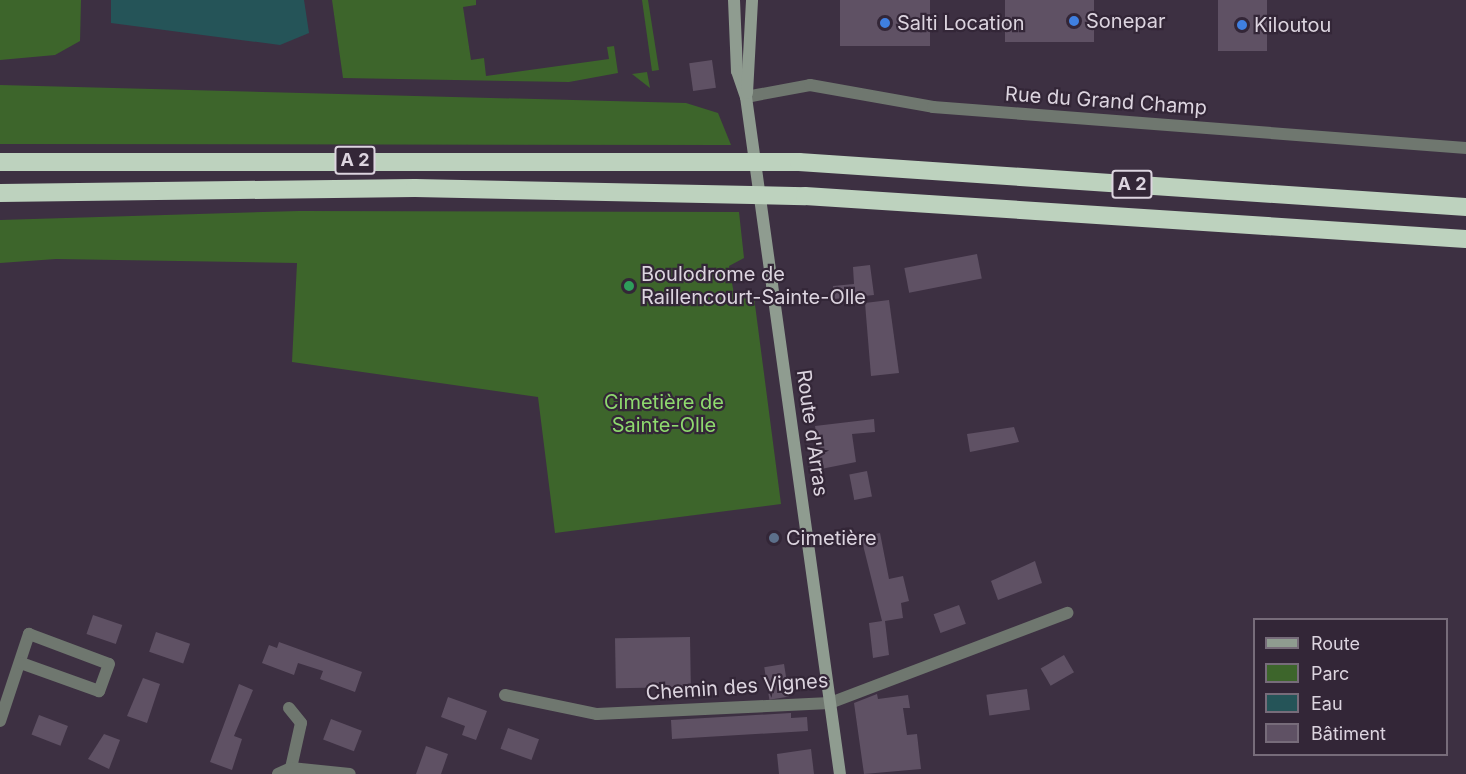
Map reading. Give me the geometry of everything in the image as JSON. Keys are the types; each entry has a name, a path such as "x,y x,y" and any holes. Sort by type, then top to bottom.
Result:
{"highway":[{"name":"A 2","path":"0,162 799,162 1466,207"},
{"name":"A 2","path":"0,193 415,188 716,193 805,196 1466,239"}],"main road":[{"path":"734,0 737,71 746,97"},
{"path":"746,97 752,0"},
{"name":"Route d'Arras","path":"746,97 840,774"}],"street":[{"name":"Rue du Grand Champ","path":"746,97 810,85 924,106 1466,148"},
{"name":"Chemin des Vignes","path":"505,695 597,714 830,703 1066,613"},
{"path":"0,721 29,634 109,664 99,691 21,663"},
{"path":"289,708 301,723 291,768"},
{"path":"278,774 291,768 350,774"}],"green space":[{"path":"0,0 81,0 80,41 55,55 0,60"},
{"path":"332,0 476,0 476,5 463,7 471,60 484,58 486,76 609,59 607,47 614,46 618,73 569,82 343,78"},
{"path":"642,0 648,0 659,70 652,71"},
{"path":"647,72 650,88 632,74"},
{"path":"0,85 686,103 718,113 731,145 0,144"},
{"name":"Cimetière de Sainte-Olle","path":"299,211 739,212 744,258 729,266 735,300 754,297 781,504 555,533 538,397 292,362 297,263 56,259 0,263 0,220"}],"water":[{"path":"111,0 304,0 309,33 280,45 111,23"}],"building":[{"name":"Salti Location","path":"840,0 930,0 930,46 840,46"},
{"path":"1005,0 1094,0 1094,42 1005,42"},
{"name":"Kiloutou","path":"1218,0 1267,0 1267,51 1218,51"},
{"path":"712,60 716,88 693,91 689,63"},
{"path":"977,254 982,279 909,293 904,268"},
{"path":"870,265 874,295 834,299 833,286 854,284 853,267"},
{"path":"889,300 899,373 871,376 865,303"},
{"path":"874,419 875,432 852,434 856,462 821,469 815,426"},
{"path":"1014,427 1019,442 970,452 967,434"},
{"path":"867,471 872,497 854,500 849,474"},
{"path":"880,533 889,579 903,576 909,601 901,603 903,618 885,621 889,655 873,658 869,623 882,621 861,537"},
{"path":"1035,561 1042,583 998,600 991,581"},
{"path":"959,605 966,624 940,633 934,614"},
{"path":"93,615 122,625 116,644 86,634"},
{"path":"156,632 190,644 183,664 149,652"},
{"path":"690,637 691,687 616,688 615,638"},
{"path":"279,642 362,672 355,692 320,679 323,671 298,663 294,675 262,663 269,645 277,648"},
{"path":"1064,655 1074,672 1051,686 1041,668"},
{"path":"784,664 789,697 769,700 764,667"},
{"path":"143,678 160,684 147,723 127,716"},
{"path":"239,684 253,690 234,736 242,739 232,770 210,762"},
{"path":"1027,689 1030,710 989,716 986,695"},
{"path":"877,694 878,699 908,695 910,708 903,708 907,735 917,734 921,769 864,774 854,703"},
{"path":"448,697 487,711 476,740 462,735 465,726 441,717"},
{"path":"791,713 791,718 807,717 808,731 672,739 671,720"},
{"path":"39,715 68,726 60,746 31,735"},
{"path":"331,719 362,731 354,751 323,740"},
{"path":"508,728 539,739 531,760 500,749"},
{"path":"104,734 120,740 109,769 88,759"},
{"path":"426,746 448,754 441,774 416,774"},
{"path":"811,749 814,774 779,774 777,754"}],"place":[{"name":"Sonepar","path":"1074,21"},
{"name":"Salti Location","path":"885,23"},
{"name":"Kiloutou","path":"1242,25"},
{"name":"Boulodrome de Raillencourt-Sainte-Olle","path":"629,286"},
{"name":"Cimetière","path":"774,538"}]}
